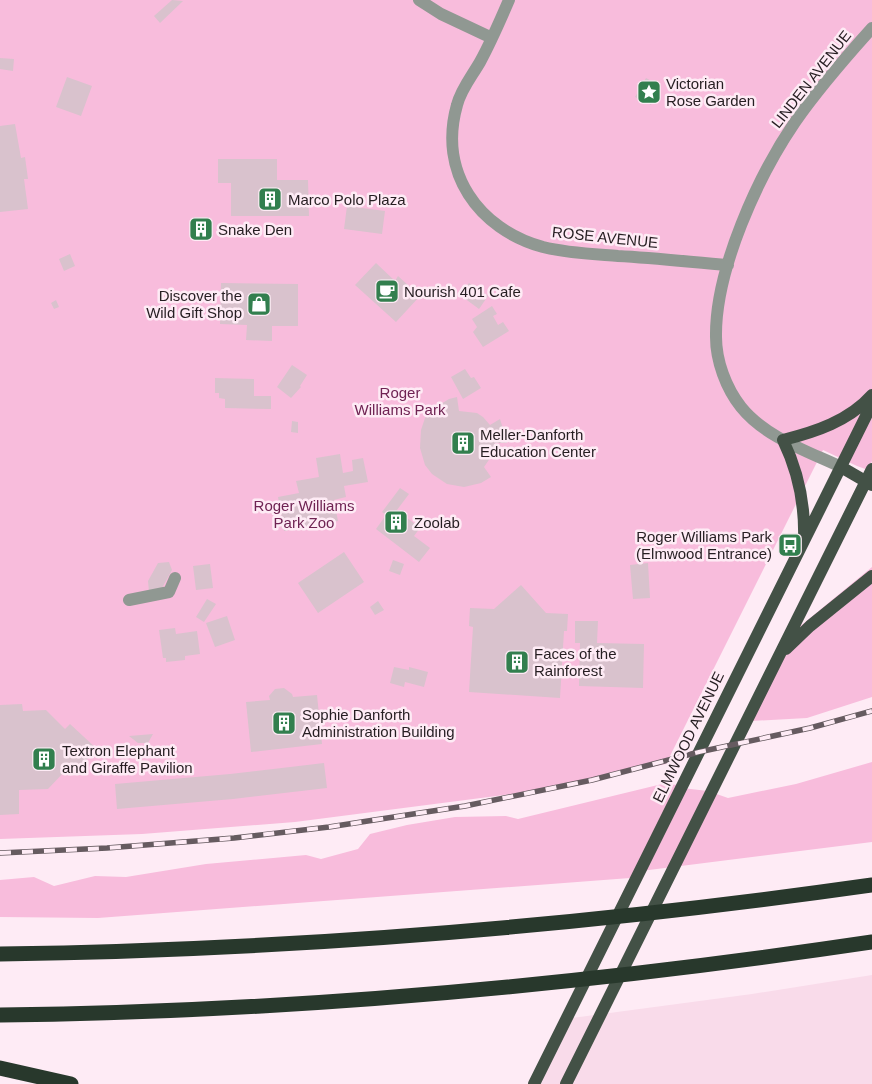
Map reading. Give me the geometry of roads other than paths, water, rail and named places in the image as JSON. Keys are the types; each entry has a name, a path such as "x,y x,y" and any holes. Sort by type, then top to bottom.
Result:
{"highway":[{"path":"0,954 130,952 416,936 556,924 715,906 872,885"},
{"path":"0,1015 119,1013 332,1002 523,986 682,968 872,942"},
{"path":"0,1068 71,1084"}],"main road":[{"path":"804,540 804,514 800,488 796,471 783,440 832,424 852,412 872,395"},
{"name":"ELMWOOD AVENUE","path":"534,1084 872,404"},
{"path":"841,467 869,483"},
{"path":"566,1084 778,658 869,483 872,468"},
{"path":"778,658 810,626 872,576"}],"street":[{"path":"419,0 441,14 492,38"},
{"name":"ROSE AVENUE","path":"509,0 492,38 457,103 452,128 452,143 456,170 466,192 481,210 508,232 531,243 549,248 578,252 728,265"},
{"name":"LINDEN AVENUE","path":"841,467 783,440 757,423 740,406 727,383 722,369 718,354 716,324 728,265 751,202 779,148 818,91 872,28"},
{"path":"129,600 169,592 175,578"}],"railway":[{"path":"0,853 107,848 234,838 329,827 465,806 592,780 699,752 810,728 872,711"}],"place":[{"name":"Victorian Rose Garden","path":"649,92"},
{"name":"Marco Polo Plaza","path":"270,199"},
{"name":"Snake Den","path":"201,229"},
{"name":"Nourish 401 Cafe","path":"387,291"},
{"name":"Discover the Wild Gift Shop","path":"259,304"},
{"name":"Meller-Danforth Education Center","path":"463,443"},
{"name":"Zoolab","path":"396,522"},
{"name":"Roger Williams Park (Elmwood Entrance)","path":"790,545"},
{"name":"Faces of the Rainforest","path":"517,662"},
{"name":"Sophie Danforth Administration Building","path":"284,723"},
{"name":"Textron Elephant and Giraffe Pavilion","path":"44,759"}],"park label":[{"name":"Roger Williams Park","path":"400,400"},
{"name":"Roger Williams Park Zoo","path":"304,514"}]}
